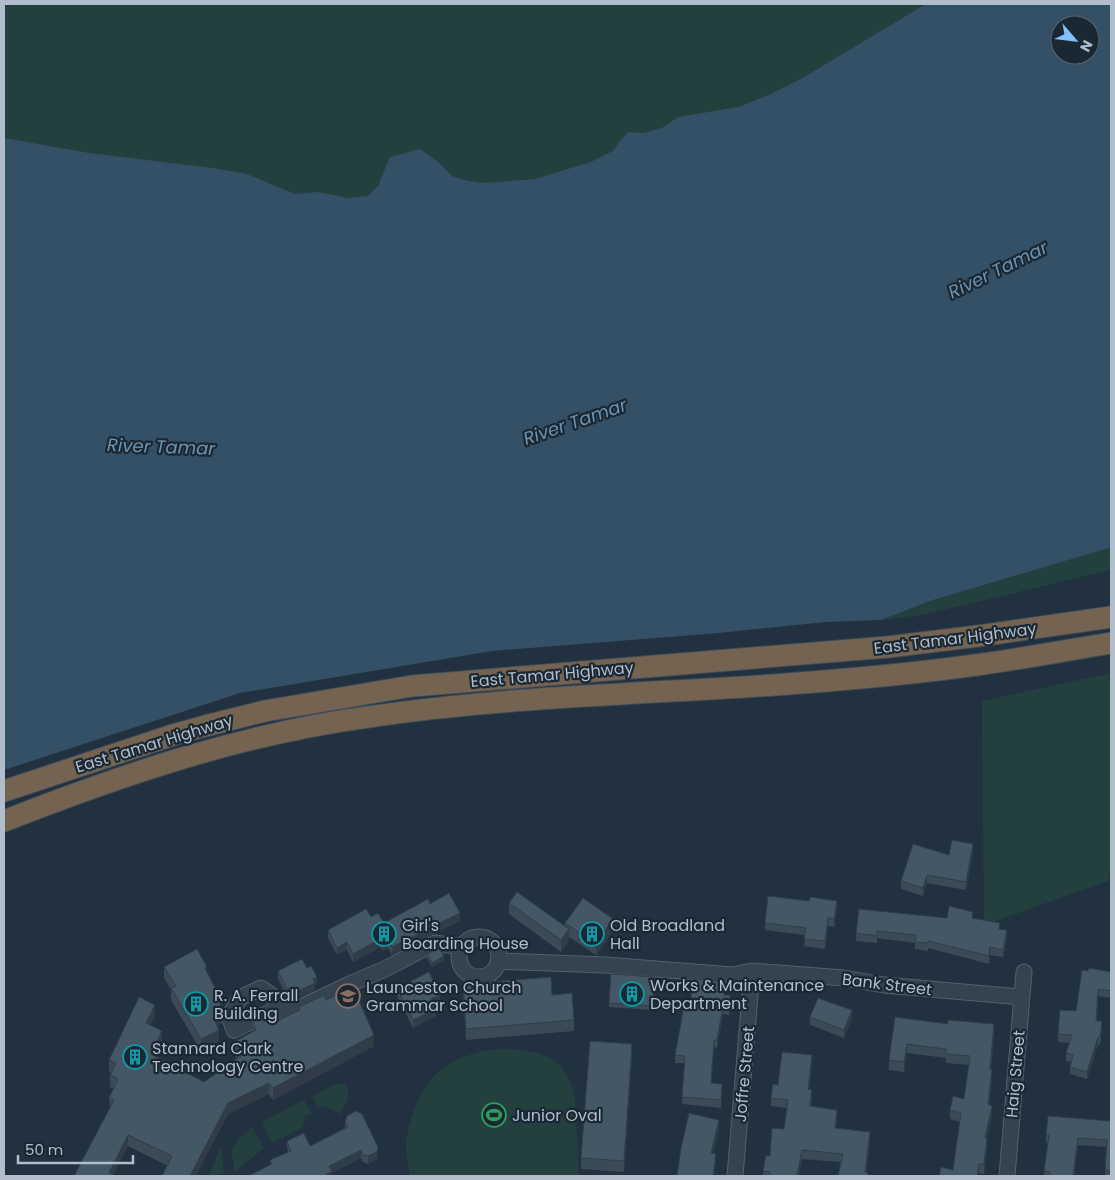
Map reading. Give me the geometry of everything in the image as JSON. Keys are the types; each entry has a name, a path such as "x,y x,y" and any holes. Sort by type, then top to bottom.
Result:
{"highway":[{"name":"East Tamar Highway","path":"4,791 166,737 205,726 265,711 412,686 888,647 1111,616"},
{"name":"East Tamar Highway","path":"4,821 76,793 202,752 366,717 470,705 867,677 982,664 1111,644"}],"street":[{"path":"476,937 488,940 496,949 498,961 492,972 481,977 464,970 459,959 462,947 476,937"},
{"path":"293,1011 385,969 435,943 462,947"},
{"name":"Bank Street","path":"498,961 605,965 732,974 752,971 844,978 884,985 1021,996"},
{"name":"Joffre Street","path":"735,1176 752,971"},
{"name":"Haig Street","path":"1007,1176 1024,972"}],"green space":[{"path":"4,4 980,4 591,230 4,362"},
{"path":"1109,548 1111,549 1111,570 922,615 881,620 933,600"},
{"path":"1111,673 1111,873 1108,881 984,925 982,701"},
{"name":"Junior Oval","path":"498,1049 537,1053 557,1063 564,1071 575,1097 579,1176 410,1176 406,1149 407,1134 414,1111 427,1085 446,1066 457,1060 483,1051"},
{"path":"337,1083 346,1085 348,1089 347,1100 341,1114 323,1106 318,1108 312,1097"},
{"path":"304,1100 312,1113 305,1116 302,1128 272,1143 262,1122"},
{"path":"252,1127 264,1148 235,1172 231,1149"},
{"path":"221,1145 224,1172 218,1176 209,1176"}],"water":[{"name":"River Tamar","path":"926,4 1111,4 1111,549 1109,548 933,600 881,620 826,622 719,633 492,651 240,693 4,770 4,138 89,153 247,174 295,194 318,192 349,198 368,196 378,186 390,157 420,149 438,162 452,176 468,181 482,183 535,179 591,162 613,151 628,132 644,133 664,127 678,117 739,107 799,80"}],"building":[{"path":"952,840 973,844 966,882 927,875 923,888 901,881 913,844 949,855"},
{"path":"517,892 569,929 561,940 509,903"},
{"name":"Girl's Boarding House","path":"449,893 460,913 392,947 388,940 383,944 380,939 353,954 347,942 337,948 328,930 366,909 371,917 378,913 384,923 428,899 430,904"},
{"path":"768,896 809,901 810,897 837,901 834,919 828,918 825,941 804,939 806,928 765,923"},
{"path":"583,898 613,919 596,944 565,923"},
{"path":"949,906 973,912 972,918 1000,923 999,929 1007,930 1003,950 990,947 989,956 928,941 928,943 915,942 916,935 877,931 877,936 856,933 859,909 947,918"},
{"name":"R. A. Ferrall Building","path":"197,949 221,1000 222,1012 213,1017 219,1030 201,1039 171,988 176,986 164,967"},
{"path":"440,949 444,956 432,963 427,954"},
{"path":"302,959 307,968 311,966 317,977 313,979 315,983 294,993 286,987 278,971"},
{"path":"1089,968 1111,972 1111,991 1098,989 1096,1021 1102,1021 1100,1037 1098,1037 1087,1072 1070,1067 1073,1055 1066,1053 1072,1035 1058,1034 1060,1010 1076,1011 1082,970 1088,971"},
{"path":"429,972 440,995 431,999 436,1009 413,1020 397,988"},
{"name":"Works & Maintenance Department","path":"611,974 654,977 653,1006 609,1003"},
{"path":"551,977 552,995 572,993 574,1020 466,1029 463,984"},
{"path":"693,979 725,982 724,995 730,995 729,1007 723,1006 717,1040 714,1040 711,1083 722,1084 721,1100 682,1097 685,1056 675,1055 684,1006 690,1008"},
{"path":"353,987 374,1035 273,1088 269,1083 228,1103 190,1176 162,1176 172,1156 128,1135 109,1173 116,1176 74,1176 114,1100 109,1098 118,1079 110,1075 116,1063 109,1060 139,997 155,1005 146,1023 162,1031 151,1054 204,1082 242,1055 234,1042 256,1030 252,1020 263,1015 265,1019 270,1017 273,1023 300,1010 299,1007 324,995 326,1000"},
{"path":"818,998 852,1010 844,1030 810,1017"},
{"path":"895,1017 948,1024 948,1020 994,1024 988,1104 992,1106 985,1138 987,1138 984,1164 979,1164 977,1176 939,1176 941,1167 953,1170 961,1113 950,1110 953,1096 964,1099 970,1056 946,1054 946,1049 907,1044 904,1062 889,1060"},
{"path":"590,1041 632,1044 624,1161 581,1158"},
{"path":"782,1052 812,1055 808,1089 812,1090 810,1106 837,1110 835,1128 870,1132 865,1172 868,1173 868,1176 838,1176 843,1154 802,1150 797,1176 769,1176 770,1172 763,1171 766,1155 770,1156 772,1128 784,1129 788,1100 771,1098 773,1084 778,1085"},
{"path":"356,1111 362,1114 378,1147 377,1152 368,1156 363,1155 361,1150 329,1166 332,1172 326,1174 327,1176 248,1176 272,1164 270,1160 291,1151 287,1141 304,1133 310,1146 348,1127 345,1122 347,1116"},
{"path":"689,1113 719,1120 711,1153 716,1154 713,1176 677,1176"},
{"path":"1048,1116 1111,1121 1111,1171 1105,1170 1107,1140 1078,1138 1073,1176 1049,1176 1050,1172 1044,1171 1049,1135 1046,1135"}],"place":[{"name":"Girl's Boarding House","path":"384,934"},
{"name":"Old Broadland Hall","path":"592,934"},
{"name":"Works & Maintenance Department","path":"632,994"},
{"name":"Launceston Church Grammar School","path":"348,996"},
{"name":"R. A. Ferrall Building","path":"196,1004"},
{"name":"Stannard Clark Technology Centre","path":"135,1057"},
{"name":"Junior Oval","path":"494,1115"}]}
